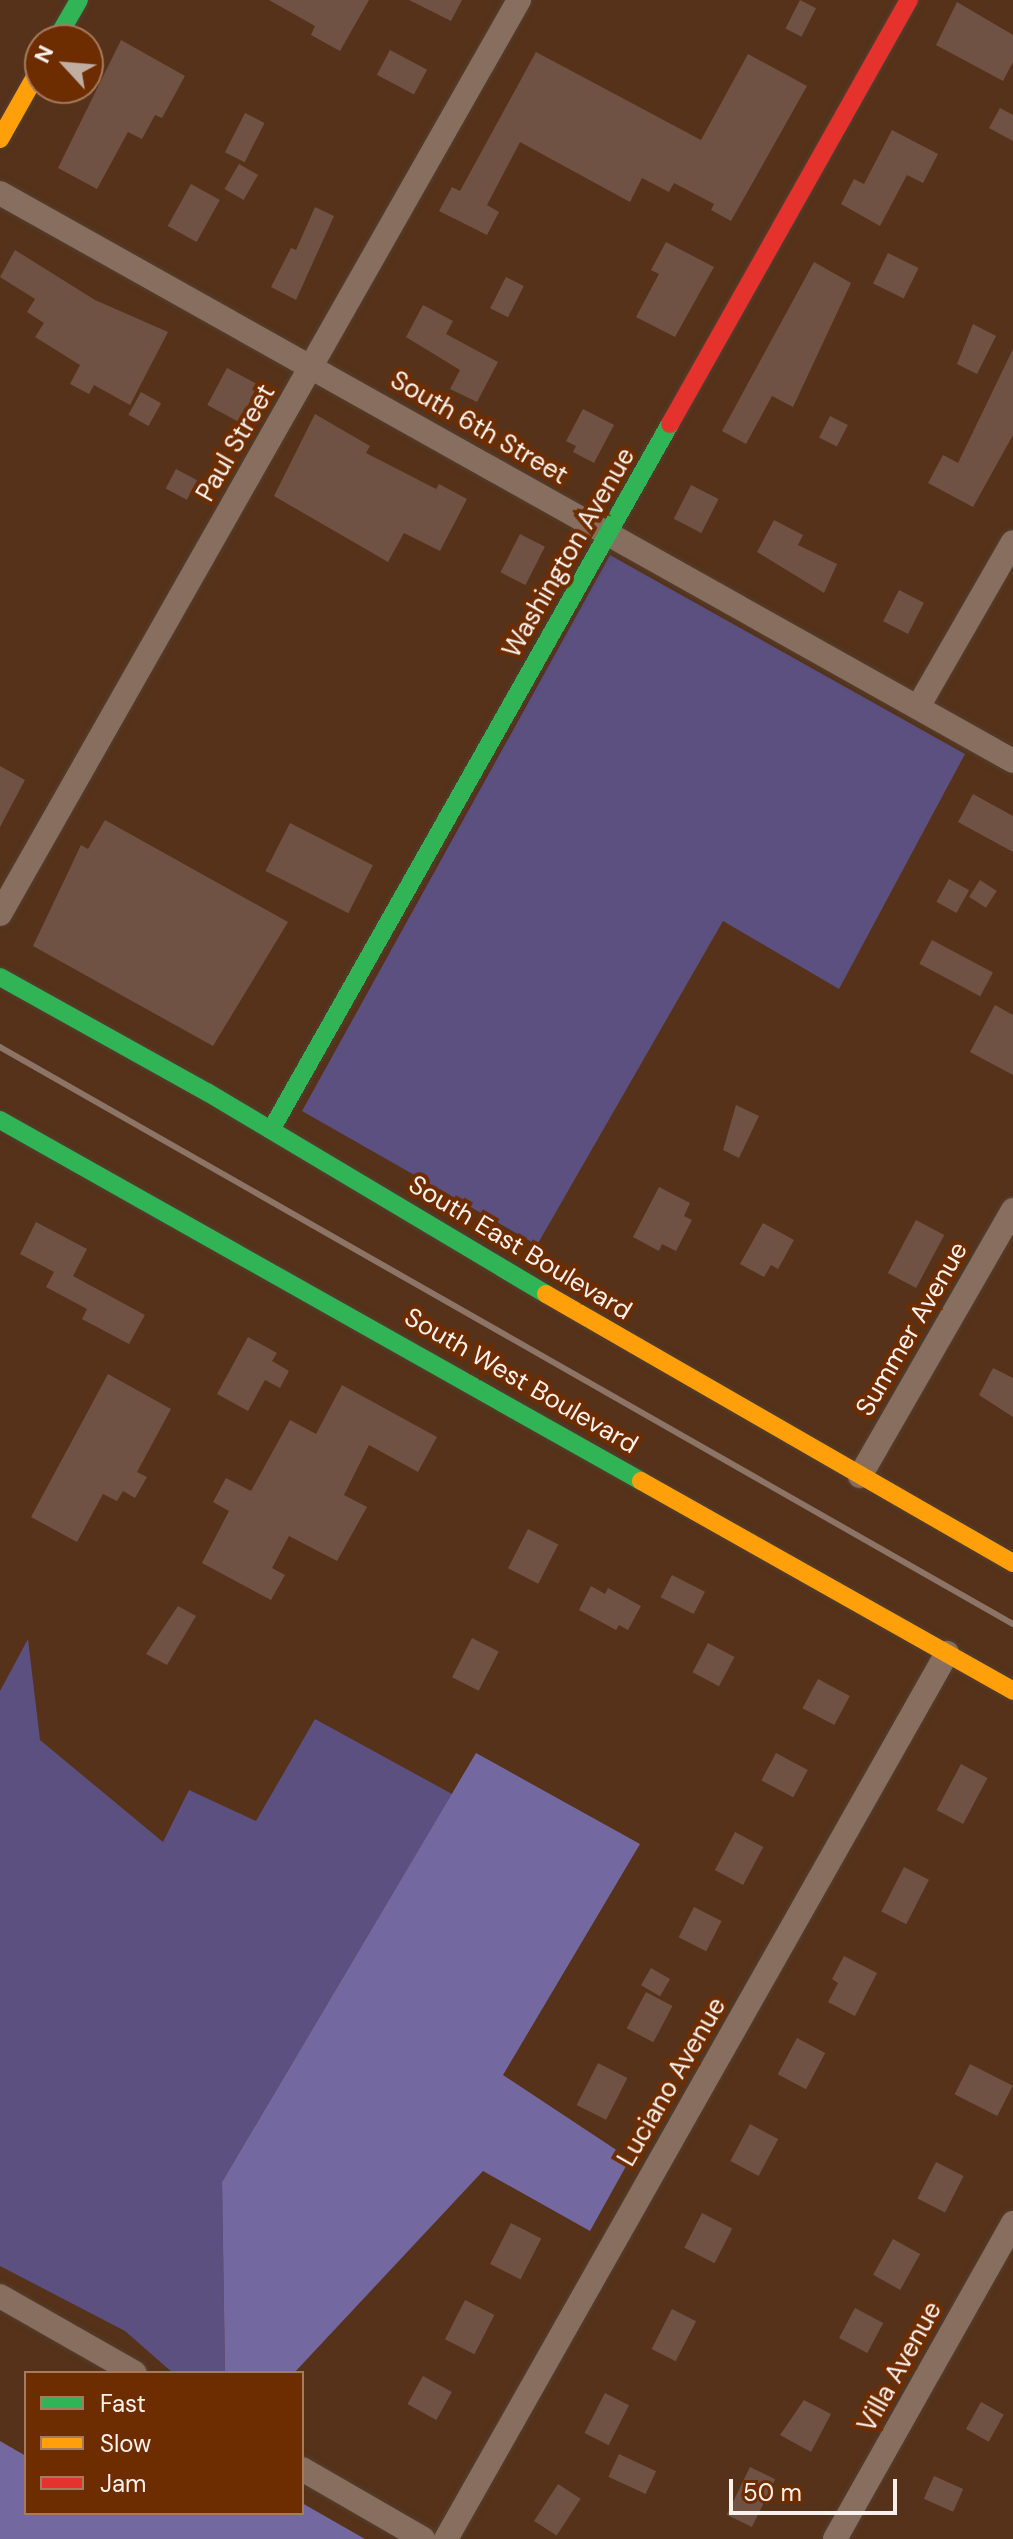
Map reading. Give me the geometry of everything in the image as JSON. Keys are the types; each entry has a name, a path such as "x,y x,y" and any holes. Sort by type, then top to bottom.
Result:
{"main road":[{"path":"65,24 79,0"},
{"name":"Washington Avenue","path":"271,1130 909,0"},
{"path":"0,139 24,96"},
{"name":"South East Boulevard","path":"0,977 271,1130 1013,1563"},
{"name":"South West Boulevard","path":"0,1120 1013,1691"}],"street":[{"name":"Paul Street","path":"0,914 519,0"},
{"name":"South 6th Street","path":"0,193 313,365 1013,761"},
{"path":"918,707 1013,542"},
{"name":"Summer Avenue","path":"860,1476 1013,1210"},
{"name":"Luciano Avenue","path":"446,2539 947,1653"},
{"name":"Villa Avenue","path":"835,2539 1013,2223"},
{"path":"0,2296 131,2371"},
{"path":"304,2470 423,2539"}],"shaded area":[{"path":"610,555 965,754 839,989 723,921 537,1245 302,1111"},
{"path":"28,1639 40,1740 163,1842 189,1790 256,1821 315,1719 452,1794 222,2182 225,2371 171,2371 125,2331 0,2266 0,1691"},
{"path":"476,1753 640,1844 503,2075 630,2159 590,2231 483,2171 296,2371 225,2371 222,2182"},
{"path":"0,2441 24,2455 24,2515 304,2515 304,2504 365,2539 0,2539"}],"building":[{"path":"269,0 369,0 340,51 311,35 315,26"},
{"path":"409,0 462,0 451,21"},
{"path":"800,0 816,8 802,37 785,29"},
{"path":"957,2 1013,35 1013,62 1003,81 936,45"},
{"path":"121,40 185,76 162,118 155,115 142,139 128,132 97,189 58,168 90,104 104,104 104,75"},
{"path":"390,50 427,70 414,94 377,75"},
{"path":"536,52 701,140 748,54 807,86 731,221 711,210 714,204 674,183 669,192 642,178 630,202 520,142 487,205 499,212 487,235 439,211 452,187 460,191"},
{"path":"1000,108 1013,115 1013,141 989,128"},
{"path":"245,113 265,123 245,162 225,152"},
{"path":"892,130 938,154 923,183 907,175 880,226 841,204 854,179 864,184"},
{"path":"239,164 258,175 244,200 224,189"},
{"path":"191,184 220,200 197,242 168,226"},
{"path":"315,207 334,216 296,300 271,287 291,248 296,250"},
{"path":"666,242 714,267 675,337 636,317 659,274 651,270"},
{"path":"15,250 95,300 168,332 130,405 94,385 89,394 70,384 80,365 35,337 44,323 27,312 35,299 0,277"},
{"path":"888,253 919,268 904,298 873,284"},
{"path":"814,262 851,283 793,407 772,396 746,444 722,431"},
{"path":"506,277 524,286 508,317 490,308"},
{"path":"423,305 453,321 446,334 498,362 477,402 450,389 460,370 406,337"},
{"path":"973,324 996,336 977,374 957,364"},
{"path":"1013,349 1013,435 973,507 928,483 943,455 958,463"},
{"path":"227,368 259,385 239,422 207,405"},
{"path":"141,392 161,403 149,426 128,415"},
{"path":"583,409 614,425 594,463 573,452 576,446 566,441"},
{"path":"315,414 370,446 366,453 436,489 439,484 467,499 440,551 404,533 388,562 274,496"},
{"path":"830,416 848,425 837,446 819,437"},
{"path":"176,469 197,480 187,500 166,488"},
{"path":"691,485 719,499 701,533 674,519"},
{"path":"774,520 803,535 798,545 837,564 824,593 757,552"},
{"path":"520,534 545,547 525,585 500,572"},
{"path":"899,590 924,603 908,634 883,621"},
{"path":"0,766 25,780 0,827"},
{"path":"973,794 1013,816 1013,852 958,822"},
{"path":"105,820 288,922 213,1046 33,946 81,845 88,849"},
{"path":"290,823 373,865 348,913 265,871"},
{"path":"949,879 969,890 957,913 936,902"},
{"path":"980,880 997,891 986,908 969,897"},
{"path":"932,940 993,972 980,996 919,964"},
{"path":"995,1005 1013,1015 1013,1075 970,1052"},
{"path":"736,1105 759,1116 739,1158 723,1150"},
{"path":"659,1187 690,1203 684,1216 692,1220 676,1251 662,1244 659,1251 633,1237"},
{"path":"916,1220 944,1235 916,1288 888,1273"},
{"path":"36,1222 87,1249 73,1276 145,1315 129,1344 82,1319 87,1309 46,1287 54,1272 20,1254"},
{"path":"763,1223 794,1240 778,1269 771,1265 764,1277 740,1264"},
{"path":"248,1337 277,1353 272,1361 289,1371 280,1388 265,1380 248,1411 217,1394"},
{"path":"993,1368 1013,1378 1013,1417 979,1395"},
{"path":"108,1374 171,1409 137,1472 147,1477 135,1498 123,1491 117,1501 103,1494 77,1542 31,1517"},
{"path":"342,1385 437,1437 418,1472 369,1445 344,1495 367,1507 337,1561 289,1536 272,1568 285,1575 271,1600 202,1563 229,1511 213,1502 226,1478 251,1491 290,1420 316,1434"},
{"path":"528,1529 558,1544 538,1584 508,1568"},
{"path":"672,1575 705,1592 694,1614 661,1597"},
{"path":"591,1586 605,1594 608,1588 641,1606 628,1630 619,1625 616,1630 579,1610"},
{"path":"178,1606 196,1616 167,1665 146,1654"},
{"path":"472,1638 499,1652 479,1691 452,1677"},
{"path":"708,1643 734,1657 719,1686 693,1672"},
{"path":"818,1679 850,1696 834,1725 803,1708"},
{"path":"776,1753 808,1770 793,1797 761,1780"},
{"path":"961,1764 987,1778 963,1824 937,1810"},
{"path":"735,1832 763,1847 743,1885 715,1870"},
{"path":"904,1867 929,1880 906,1924 881,1912"},
{"path":"694,1907 722,1921 706,1951 679,1937"},
{"path":"844,1956 877,1973 855,2016 828,2002 838,1983 832,1979"},
{"path":"651,1968 670,1979 660,1996 641,1985"},
{"path":"646,1992 672,2006 653,2042 627,2028"},
{"path":"797,2038 825,2053 806,2089 778,2074"},
{"path":"598,2063 627,2078 606,2120 577,2105"},
{"path":"970,2064 1013,2086 997,2116 955,2094"},
{"path":"750,2124 778,2139 759,2176 730,2161"},
{"path":"936,2162 964,2176 945,2213 917,2199"},
{"path":"702,2213 732,2228 715,2263 684,2248"},
{"path":"511,2223 541,2238 520,2279 490,2264"},
{"path":"893,2239 920,2254 900,2290 873,2275"},
{"path":"465,2300 494,2315 474,2354 445,2339"},
{"path":"855,2308 883,2323 867,2353 839,2338"},
{"path":"672,2309 696,2321 676,2361 652,2349"},
{"path":"423,2376 452,2392 436,2420 407,2404"},
{"path":"605,2393 629,2405 609,2445 585,2433"},
{"path":"804,2400 831,2414 811,2452 780,2435"},
{"path":"981,2402 1004,2415 989,2442 966,2429"},
{"path":"619,2454 656,2471 646,2494 608,2477"},
{"path":"750,2467 775,2479 752,2527 727,2515"},
{"path":"934,2476 963,2489 953,2512 924,2499"},
{"path":"558,2484 581,2499 557,2536 534,2521"}],"railway":[{"path":"0,1047 1013,1624"}],"traffic: fast":[{"path":"65,24 79,0"},
{"path":"271,1130 670,424"},
{"path":"0,977 207,1092 546,1294"},
{"path":"0,1120 641,1481"}],"traffic: slow":[{"path":"0,139 24,96"},
{"path":"546,1294 1013,1563"},
{"path":"641,1481 1013,1691"}],"traffic: jam":[{"path":"670,424 909,0"}]}
